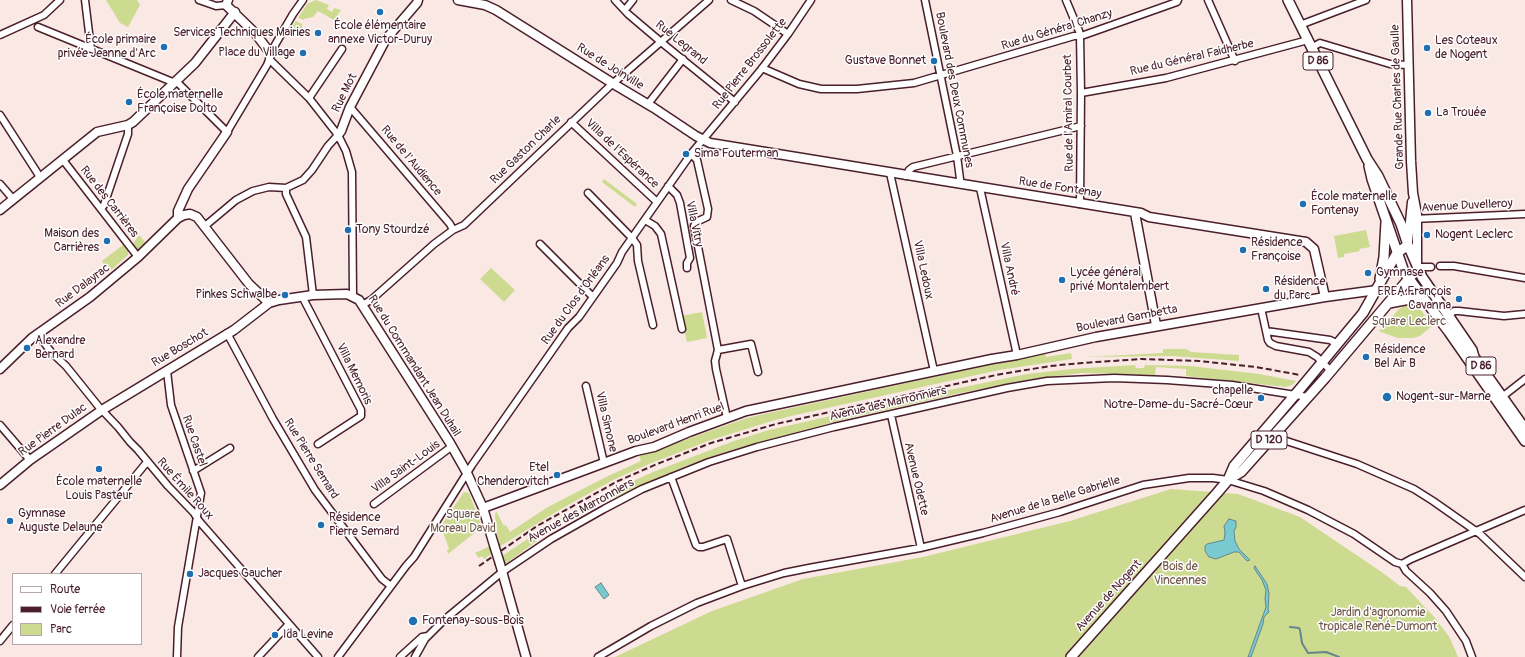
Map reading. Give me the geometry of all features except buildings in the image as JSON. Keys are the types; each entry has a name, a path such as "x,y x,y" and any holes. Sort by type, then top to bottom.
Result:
{"main road":[{"name":"D 86","path":"1290,1 1300,25 1367,159 1409,222 1408,244 1422,278 1445,319 1525,441"},
{"name":"D 86","path":"1367,159 1372,179 1404,272 1426,302 1445,319 1525,430"},
{"path":"1378,288 1384,256 1386,219"},
{"path":"1397,253 1408,244"},
{"name":"D 120","path":"1228,480 1234,466 1363,313 1397,253"},
{"name":"D 120","path":"1228,480 1241,472 1308,397 1389,303 1417,267"},
{"path":"1389,303 1410,299 1426,302"},
{"name":"Avenue de Nogent","path":"1071,657 1228,480"}],"street":[{"path":"0,35 44,15 60,0"},
{"path":"85,0 91,49"},
{"path":"199,0 216,6 227,3 255,33 270,57 309,98 338,135 346,151 352,172 354,296"},
{"path":"269,303 249,284 197,217 190,214 178,218 178,211 188,189 227,132 259,80 278,39 292,14 303,0"},
{"name":"Rue Mot","path":"286,188 303,180 338,135 350,107 386,39 414,7 418,0"},
{"name":"Rue de Joinville","path":"458,0 488,2 516,22 703,140 710,143 750,150"},
{"name":"Rue Legrand","path":"615,0 661,42 735,102"},
{"path":"625,10 633,0"},
{"name":"Rue Gaston Charle","path":"362,306 371,300 434,244 453,230 464,225 613,83 709,0"},
{"path":"731,0 754,11 788,34"},
{"name":"Rue Pierre Brossolette","path":"703,140 762,68 812,0"},
{"name":"Boulevard des Deux Communes","path":"924,0 957,156 960,184"},
{"name":"Rue de l'Amiral Courbet","path":"1066,0 1080,35 1080,204"},
{"name":"Rue du Général Chanzy","path":"762,68 799,84 821,89 857,89 914,83 940,77 1080,35 1177,2 1178,0"},
{"path":"1208,0 1235,61"},
{"path":"1300,25 1366,0"},
{"name":"Grande Rue Charles de Gaulle","path":"1406,0 1413,193 1409,222 1417,267"},
{"path":"0,210 99,131 128,125 134,122 208,48 235,12"},
{"path":"38,27 175,82 227,132"},
{"name":"Rue du Général Faidherbe","path":"1081,93 1204,71 1235,61 1320,43 1390,64 1408,65"},
{"path":"309,98 342,49"},
{"path":"648,104 682,59"},
{"name":"Rue de l'Audience","path":"350,107 450,224 453,230"},
{"path":"0,117 40,178"},
{"name":"Villa de l'Espérance","path":"571,122 657,202"},
{"path":"101,209 104,205 128,134 128,125"},
{"path":"906,176 909,170 913,167 1081,126"},
{"name":"Rue du Clos d'Orléans","path":"338,657 414,557 467,474 568,328 579,317 668,186 703,140"},
{"name":"Rue de Fontenay","path":"750,150 1306,242 1314,249 1325,297"},
{"path":"691,154 697,160 708,209 707,218 696,222 694,226 718,350 715,361 716,369 727,418"},
{"name":"Rue des Carrières","path":"63,160 138,257"},
{"name":"Villa Ledoux","path":"890,173 934,372"},
{"path":"0,184 13,199"},
{"name":"Villa Vitry","path":"668,186 677,195 680,203 690,258 687,263 687,268"},
{"path":"205,226 236,200 253,191 269,187 286,188 286,194 306,237 313,295"},
{"name":"Villa André","path":"980,188 1017,355"},
{"path":"588,193 637,245 638,261 653,325"},
{"path":"1135,213 1156,325"},
{"name":"Avenue Duvelleroy","path":"1409,222 1525,214"},
{"name":"Rue Dalayrac","path":"0,369 26,343 90,297 138,257 178,218"},
{"path":"645,220 655,226 661,234 682,329"},
{"path":"540,244 592,297"},
{"path":"1440,266 1454,266 1525,278"},
{"path":"1417,267 1430,267"},
{"name":"Boulevard Gambetta","path":"883,383 1156,325 1378,288"},
{"name":"Rue du Commandant Jean Duhail","path":"269,303 304,296 342,293 354,296 359,300 467,474 482,508 494,545 526,657"},
{"name":"Villa Memoris","path":"304,296 304,300 361,410 361,416 318,444"},
{"name":"Rue Boschot","path":"102,410 227,334 251,318 269,303"},
{"path":"1262,308 1268,340 1271,344 1309,352 1331,370"},
{"path":"1445,319 1454,312 1459,311 1504,316 1525,314"},
{"path":"1266,331 1330,340 1338,344"},
{"name":"Rue Émile Roux","path":"38,334 51,352 66,366 147,462 318,657"},
{"name":"Rue Pierre Semard","path":"227,334 274,419 316,490 382,579 391,586"},
{"path":"718,350 751,344 758,372"},
{"name":"Rue Castel","path":"167,370 171,405 201,492 178,627 176,657"},
{"name":"Avenue des Marronniers","path":"428,636 444,620 502,572 540,546 577,524 630,495 671,477 709,462 759,446 1007,388 1047,381 1114,378 1167,380 1232,385 1308,397"},
{"path":"1502,397 1525,379"},
{"name":"Boulevard Henri Ruel","path":"482,508 604,462 636,451 654,447 746,412 782,403 883,383"},
{"name":"Villa Simone","path":"586,386 604,462"},
{"name":"Rue Pierre Dulac","path":"0,485 30,460 102,410"},
{"name":"Avenue Odette","path":"890,415 921,548"},
{"path":"0,425 30,460"},
{"path":"1262,433 1357,464 1406,486 1433,501 1476,531 1525,577"},
{"name":"Villa Saint-Louis","path":"374,504 451,447"},
{"path":"193,471 230,448"},
{"path":"56,573 147,462"},
{"path":"671,477 696,545 703,547 727,539 742,586"},
{"name":"Avenue de la Belle Gabrielle","path":"598,657 651,626 697,603 742,586 784,573 921,548 1018,524 1143,485 1189,478 1213,478 1228,480 1264,491 1308,510 1354,534 1395,562 1402,564 1406,571 1430,593 1446,611 1466,641 1472,657"},
{"path":"1402,564 1411,558 1525,510"},
{"path":"258,657 289,624"},
{"path":"0,641 12,626"},
{"path":"400,657 422,637 428,636"},
{"path":"407,650 412,652 415,657 428,636"}],"green space":[{"path":"106,0 137,0 140,5 128,27 120,23"},
{"path":"316,0 329,5 327,9 332,12 334,8 341,10 334,20 318,11 313,17 304,20 298,18 307,4"},
{"path":"296,21 302,24 302,32 305,34 303,37 290,30"},
{"path":"604,179 637,204 635,207 602,182"},
{"path":"1366,230 1370,247 1359,249 1360,251 1344,254 1344,257 1338,258 1334,236"},
{"path":"139,235 147,244 140,250 137,250 132,245"},
{"path":"123,245 128,251 128,255 109,272 102,261"},
{"path":"491,268 515,290 504,302 480,279"},
{"name":"Square Leclerc","path":"1407,304 1412,304 1419,308 1433,325 1420,336 1413,338 1398,338 1379,331 1399,309"},
{"path":"702,312 707,338 687,342 681,316"},
{"path":"1163,349 1186,349 1191,352 1239,355 1239,361 1172,356 1085,357 1163,353"},
{"path":"1045,353 1046,357 1071,353 1072,359 999,370 800,414 775,420 711,440 649,464 613,480 561,509 499,547 495,515 496,511 504,526 506,525 510,532 548,507 641,461 639,456 747,418"},
{"path":"1135,365 1136,368 1144,368 1145,365 1190,366 1259,374 1296,381 1292,385 1286,387 1186,376 1186,369 1156,367 1155,375 1082,373 1032,379 965,392 849,418 725,452 686,466 607,500 611,492 653,472 734,441 769,430 1027,374 1071,369"},
{"name":"Bois de Vincennes","path":"1171,489 1238,494 1300,517 1400,586 1406,587 1436,619 1450,638 1458,657 615,657 712,611 803,579 923,557 1070,521"},
{"name":"Square Moreau David","path":"464,492 469,493 482,527 448,554 447,550 449,549 441,526"},
{"path":"572,512 574,514 536,535 537,541 505,564 502,556 544,528"},
{"path":"490,546 493,553 484,559 482,556 479,558 475,553"}],"water":[{"path":"1229,519 1236,521 1234,531 1235,541 1239,549 1250,560 1247,561 1239,552 1234,552 1216,559 1209,557 1205,551 1205,546 1207,544 1224,540 1224,526"},
{"path":"1255,566 1267,584 1269,594 1269,612 1264,617 1263,624 1251,657 1248,657 1266,607 1266,590 1262,580 1254,568"},
{"path":"601,583 609,595 604,599 595,587"}],"waterway":[{"path":"1290,627 1299,628 1302,643 1308,653 1326,652 1339,657"}],"railway":[{"path":"479,566 537,526 618,481 711,443 776,424 996,375 1050,366 1082,363 1142,359 1199,361 1256,367 1300,375"}],"place":[{"name":"École élémentaire annexe Victor-Duruy","path":"380,12"},
{"name":"Services Techniques Mairies","path":"318,33"},
{"name":"École primaire privée Jeanne d'Arc","path":"164,47"},
{"name":"Les Coteaux de Nogent","path":"1427,48"},
{"name":"Place du Village","path":"303,53"},
{"name":"Gustave Bonnet","path":"934,61"},
{"name":"École maternelle Françoise Dolto","path":"129,102"},
{"name":"La Trouée","path":"1428,113"},
{"name":"Sima Fouterman","path":"686,154"},
{"name":"École maternelle Fontenay","path":"1303,204"},
{"name":"Tony Stourdzé","path":"348,230"},
{"name":"Nogent Leclerc","path":"1427,235"},
{"name":"Maison des Carrières","path":"107,241"},
{"name":"Résidence Françoise","path":"1243,250"},
{"name":"Gymnase","path":"1368,273"},
{"name":"Lycée général privé Montalembert","path":"1062,280"},
{"name":"Résidence du Parc","path":"1266,289"},
{"name":"Pinkes Schwalbe","path":"285,295"},
{"name":"EREA François Cavanna","path":"1459,299"},
{"name":"Alexandre Bernard","path":"27,348"},
{"name":"Résidence Bel Air B","path":"1366,357"},
{"name":"Nogent-sur-Marne","path":"1387,397"},
{"name":"chapelle Notre-Dame-du-Sacré-Cœur","path":"1261,398"},
{"name":"École maternelle Louis Pasteur","path":"99,469"},
{"name":"Etel Chenderovitch","path":"557,475"},
{"name":"Gymnase Auguste Delaune","path":"10,521"},
{"name":"Résidence Pierre Semard","path":"321,525"},
{"name":"Jacques Gaucher","path":"190,574"},
{"name":"Fontenay-sous-Bois","path":"413,621"},
{"name":"Ida Levine","path":"275,635"}],"park label":[{"name":"Jardin d'agronomie tropicale René-Dumont","path":"1378,620"}]}
